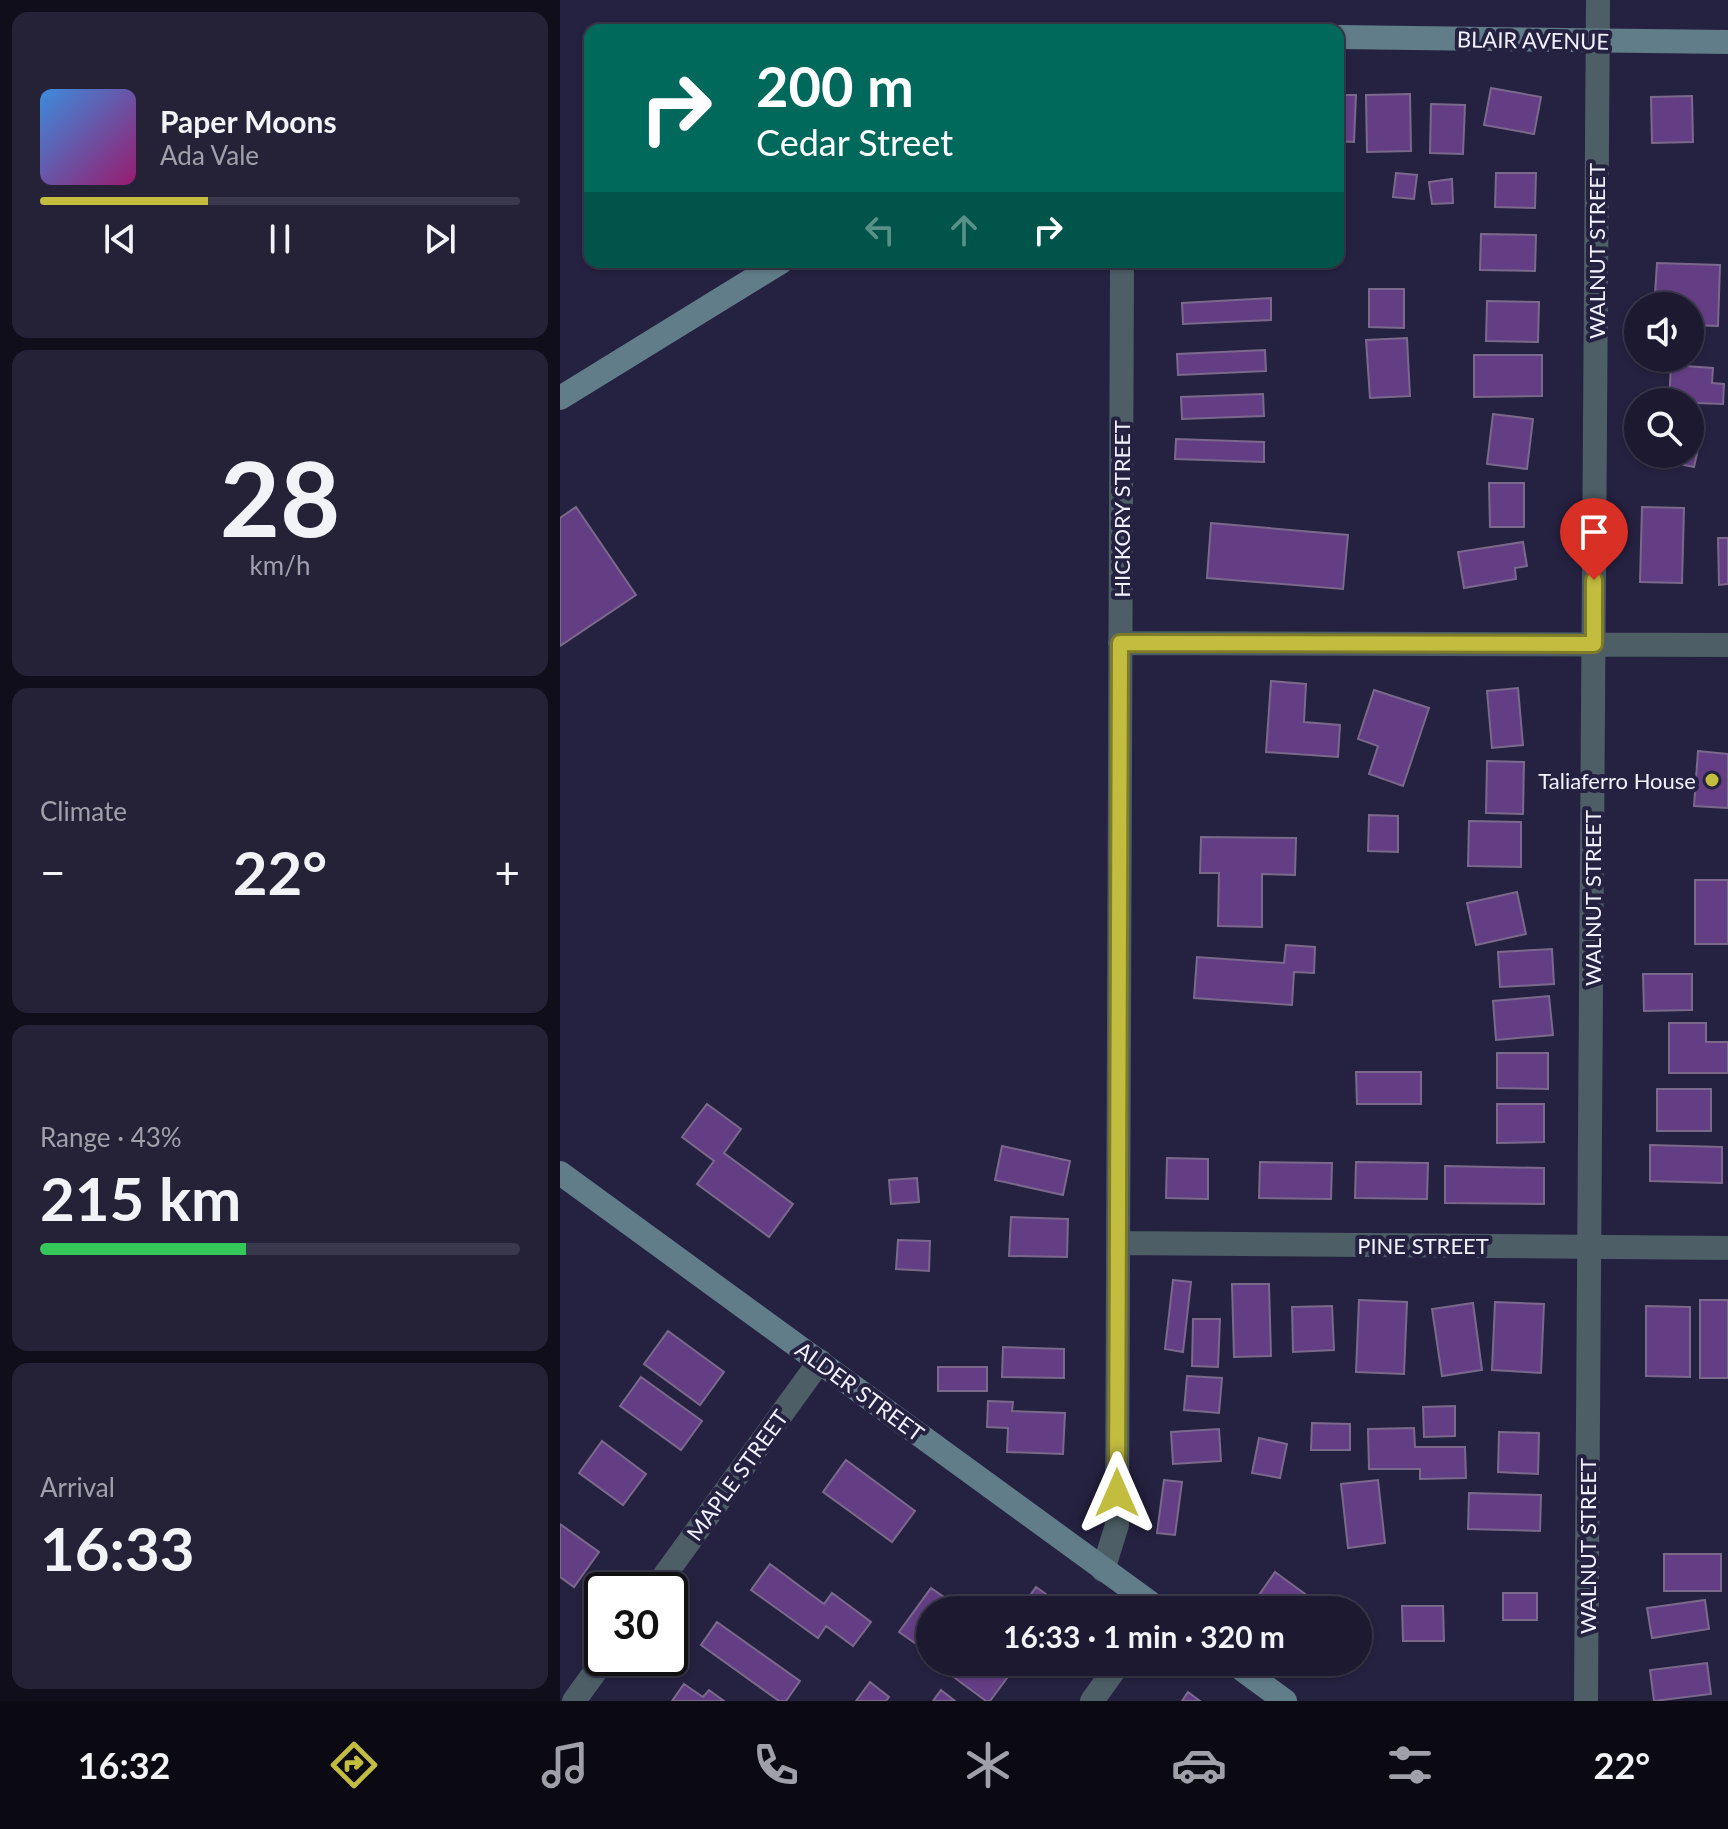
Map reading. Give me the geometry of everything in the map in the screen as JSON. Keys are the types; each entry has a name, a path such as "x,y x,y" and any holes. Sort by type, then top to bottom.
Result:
{"street":[{"name":"WALNUT STREET","path":"1586,1701 1598,0"},
{"name":"BLAIR AVENUE","path":"1344,37 1728,42"},
{"path":"560,398 771,268"},
{"name":"HICKORY STREET","path":"1103,1570 1117,1525 1122,268"},
{"path":"1120,643 1728,645"},
{"name":"ALDER STREET","path":"560,1173 1139,1596"},
{"name":"PINE STREET","path":"1118,1243 1728,1248"},
{"name":"MAPLE STREET","path":"667,1572 820,1361"},
{"path":"574,1701 592,1676"},
{"path":"1092,1701 1110,1676"},
{"path":"1251,1676 1285,1701"}],"building":[{"path":"1491,88 1541,97 1534,134 1484,125"},
{"path":"1410,94 1411,151 1367,152 1366,95"},
{"path":"1344,95 1356,95 1354,142 1344,141"},
{"path":"1692,96 1693,142 1652,143 1651,97"},
{"path":"1431,104 1465,105 1463,154 1430,153"},
{"path":"1396,173 1417,175 1414,199 1393,197"},
{"path":"1496,173 1536,173 1535,208 1495,207"},
{"path":"1452,179 1453,203 1432,204 1429,182"},
{"path":"1481,234 1536,235 1535,271 1480,270"},
{"path":"1657,263 1720,265 1718,326 1704,326 1704,292 1655,292"},
{"path":"1369,289 1404,289 1404,328 1369,327"},
{"path":"1271,298 1271,320 1183,324 1182,303"},
{"path":"1487,301 1539,302 1538,342 1486,341"},
{"path":"1407,338 1410,396 1370,398 1366,340"},
{"path":"1265,350 1266,371 1178,375 1177,354"},
{"path":"1474,355 1542,355 1542,396 1474,397"},
{"path":"1704,367 1713,368 1712,383 1724,384 1723,404 1704,403 1704,388 1670,388 1671,372 1704,372"},
{"path":"1263,394 1264,416 1182,419 1181,397"},
{"path":"1493,414 1533,419 1527,469 1487,464"},
{"path":"1176,439 1264,442 1264,462 1175,459"},
{"path":"1489,483 1524,483 1524,527 1490,527"},
{"path":"576,507 636,595 560,646 560,518"},
{"path":"1642,507 1684,508 1682,583 1640,582"},
{"path":"1211,523 1348,535 1343,589 1207,578"},
{"path":"1718,538 1728,538 1728,584 1719,585"},
{"path":"1523,542 1527,566 1515,568 1516,579 1464,588 1458,552"},
{"path":"1271,681 1306,684 1304,722 1340,725 1338,757 1266,752"},
{"path":"1518,688 1523,745 1492,748 1487,691"},
{"path":"1374,690 1429,708 1403,786 1369,774 1378,746 1358,739"},
{"name":"Taliaferro House","path":"1698,751 1728,754 1728,808 1694,806"},
{"path":"1487,761 1524,762 1523,814 1486,813"},
{"path":"1369,815 1398,816 1398,852 1368,851"},
{"path":"1469,821 1521,822 1521,867 1468,866"},
{"path":"1201,837 1296,838 1295,875 1262,874 1262,927 1218,926 1219,873 1200,873"},
{"path":"1695,880 1728,880 1728,944 1695,944"},
{"path":"1517,892 1526,934 1476,945 1467,903"},
{"path":"1286,945 1315,947 1314,973 1294,972 1292,1005 1194,998 1197,957 1284,963"},
{"path":"1552,949 1554,984 1500,987 1498,952"},
{"path":"1643,974 1692,974 1692,1010 1644,1011"},
{"path":"1549,996 1553,1035 1496,1040 1493,1001"},
{"path":"1669,1023 1706,1023 1706,1042 1728,1042 1728,1073 1669,1073"},
{"path":"1497,1053 1548,1053 1548,1089 1497,1088"},
{"path":"1356,1072 1421,1072 1421,1104 1357,1104"},
{"path":"1657,1089 1711,1089 1711,1131 1657,1131"},
{"path":"707,1104 741,1129 724,1153 793,1204 769,1237 697,1184 714,1161 682,1137"},
{"path":"1497,1104 1544,1104 1544,1142 1497,1143"},
{"path":"1650,1145 1722,1147 1722,1183 1650,1181"},
{"path":"1002,1146 1070,1161 1063,1195 995,1180"},
{"path":"1167,1158 1208,1159 1208,1199 1166,1198"},
{"path":"1260,1162 1332,1163 1331,1199 1259,1198"},
{"path":"1356,1162 1428,1163 1427,1199 1355,1198"},
{"path":"1445,1166 1544,1168 1544,1204 1445,1203"},
{"path":"917,1178 919,1202 891,1204 889,1180"},
{"path":"1011,1217 1068,1219 1067,1257 1009,1256"},
{"path":"898,1240 930,1241 929,1271 896,1269"},
{"path":"1173,1280 1191,1282 1183,1352 1165,1349"},
{"path":"1232,1284 1269,1284 1271,1356 1234,1357"},
{"path":"1359,1300 1407,1302 1404,1374 1356,1372"},
{"path":"1700,1300 1728,1300 1728,1378 1700,1378"},
{"path":"1495,1302 1544,1304 1541,1373 1492,1370"},
{"path":"1473,1303 1482,1370 1442,1376 1432,1309"},
{"path":"1332,1306 1334,1350 1293,1352 1292,1307"},
{"path":"1646,1306 1690,1307 1690,1377 1646,1376"},
{"path":"1193,1319 1220,1319 1218,1367 1192,1366"},
{"path":"668,1331 724,1372 700,1405 644,1364"},
{"path":"1003,1347 1064,1349 1064,1378 1002,1377"},
{"path":"938,1367 987,1367 987,1391 938,1391"},
{"path":"1187,1376 1222,1378 1219,1413 1184,1410"},
{"path":"641,1377 702,1421 681,1450 620,1406"},
{"path":"988,1401 1013,1402 1012,1411 1065,1413 1063,1454 1007,1452 1008,1428 987,1427"},
{"path":"1455,1406 1455,1436 1424,1437 1423,1407"},
{"path":"1312,1423 1350,1424 1350,1450 1311,1450"},
{"path":"1414,1428 1415,1447 1465,1447 1466,1478 1420,1479 1420,1469 1369,1469 1368,1429"},
{"path":"1219,1429 1221,1461 1173,1464 1171,1432"},
{"path":"1499,1432 1539,1433 1538,1474 1498,1472"},
{"path":"1259,1438 1287,1444 1280,1478 1252,1473"},
{"path":"602,1441 646,1474 623,1505 579,1473"},
{"path":"846,1460 915,1511 892,1542 823,1492"},
{"path":"1164,1480 1182,1482 1175,1535 1157,1533"},
{"path":"1378,1480 1385,1543 1348,1548 1341,1484"},
{"path":"1469,1493 1541,1495 1540,1531 1468,1529"},
{"path":"560,1524 599,1552 574,1587 560,1577"},
{"path":"1664,1554 1721,1554 1721,1591 1664,1591"},
{"path":"770,1564 824,1604 832,1593 871,1622 853,1646 826,1626 818,1638 751,1590"},
{"path":"1275,1572 1308,1596 1258,1596"},
{"path":"1036,1587 1049,1596 1030,1596"},
{"path":"931,1588 943,1596 925,1596"},
{"path":"1503,1593 1537,1593 1537,1620 1503,1620"},
{"path":"1705,1600 1709,1629 1652,1638 1647,1608"},
{"path":"1402,1606 1443,1606 1444,1641 1403,1641"},
{"path":"916,1609 916,1644 899,1632"},
{"path":"717,1622 800,1681 786,1701 779,1701 701,1645"},
{"path":"1707,1663 1711,1694 1654,1701 1650,1670"},
{"path":"952,1676 1009,1676 990,1701"},
{"path":"870,1682 889,1697 886,1701 856,1701"},
{"path":"684,1684 703,1697 709,1690 724,1701 672,1701"},
{"path":"941,1690 955,1701 933,1701"},
{"path":"1188,1692 1200,1701 1182,1701"}],"place":[{"name":"Taliaferro House","path":"1712,780"}],"route":[{"path":"1117,1493 1120,643 1594,644 1594,580"}]}
